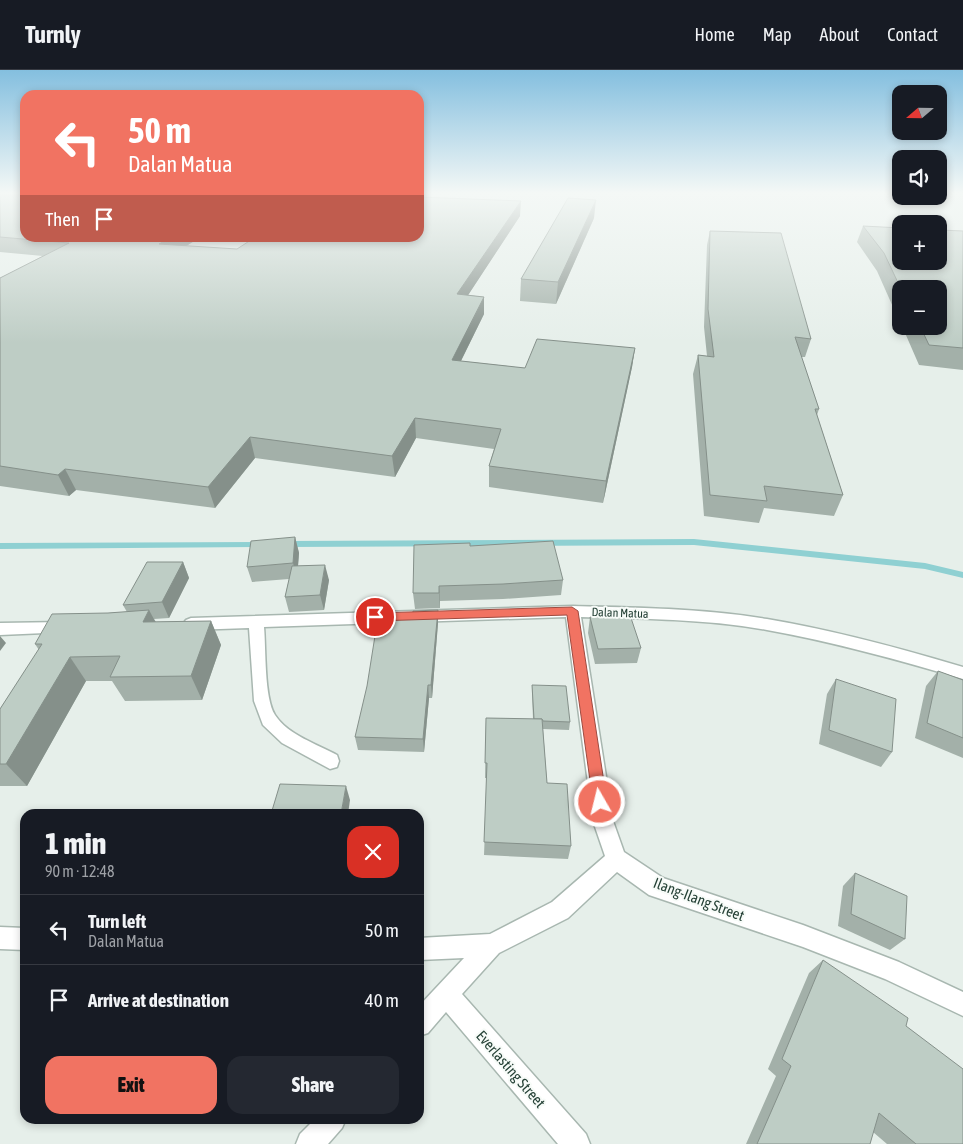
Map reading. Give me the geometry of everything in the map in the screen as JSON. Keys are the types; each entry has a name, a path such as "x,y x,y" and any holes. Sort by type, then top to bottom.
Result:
{"street":[{"name":"Dalan Matua","path":"171,625 572,611 671,615 766,624 890,651 963,673"},
{"path":"424,1018 491,945 560,910 616,859 603,820 572,611"},
{"path":"256,621 262,703 269,720 280,730 330,761"},
{"path":"0,629 76,628"},
{"name":"Ilang-Ilang Street","path":"616,859 657,886 803,936 891,970 963,1004"},
{"path":"0,938 20,939"},
{"path":"424,949 491,945"},
{"name":"Everlasting Street","path":"446,994 576,1144"},
{"path":"310,1144 328,1124"}],"building":[{"path":"59,242 162,242 159,244 237,249 248,242 493,242 457,294 484,297 452,360 525,368 537,339 635,348 606,481 489,466 501,429 415,418 392,456 250,437 208,487 65,469 58,475 0,466 0,278 69,243"},
{"path":"542,242 576,242 558,282 521,279"},
{"path":"710,242 784,242 811,339 795,337 819,409 815,409 843,495 764,486 767,501 710,495 698,355 714,357 708,309"},
{"path":"876,242 892,242 892,270 884,253"},
{"path":"947,242 963,242 963,348 929,345 924,335 947,335 947,280 897,280 892,270 947,270"},
{"path":"295,537 293,563 247,567 251,541"},
{"path":"553,541 563,580 439,586 439,593 413,593 414,545 470,543 470,546"},
{"path":"147,562 183,562 162,602 123,605"},
{"path":"325,565 320,595 285,597 292,566"},
{"path":"149,610 143,622 211,621 191,676 110,677 120,656 70,657 6,764 0,764 0,709 42,644 35,644 52,614"},
{"path":"438,610 431,685 428,685 423,739 355,737 367,686 378,617 413,617 413,611"},
{"path":"630,615 641,648 598,649 590,617"},
{"path":"938,671 963,680 963,738 927,723"},
{"path":"836,679 896,699 892,752 829,730"},
{"path":"532,685 566,686 570,722 534,719"},
{"path":"486,718 542,719 547,783 567,784 571,846 484,842 487,763 485,763"},
{"path":"280,784 346,786 342,809 272,809"},
{"path":"855,873 907,896 905,939 851,914"},
{"path":"823,960 908,1018 906,1026 963,1069 963,1144 916,1144 879,1113 870,1144 757,1144 791,1066 782,1059"}],"waterway":[{"path":"286,544 694,542 925,566 963,575"},
{"path":"0,546 263,545"}],"route":[{"path":"375,617 572,611 600,802"}]}
